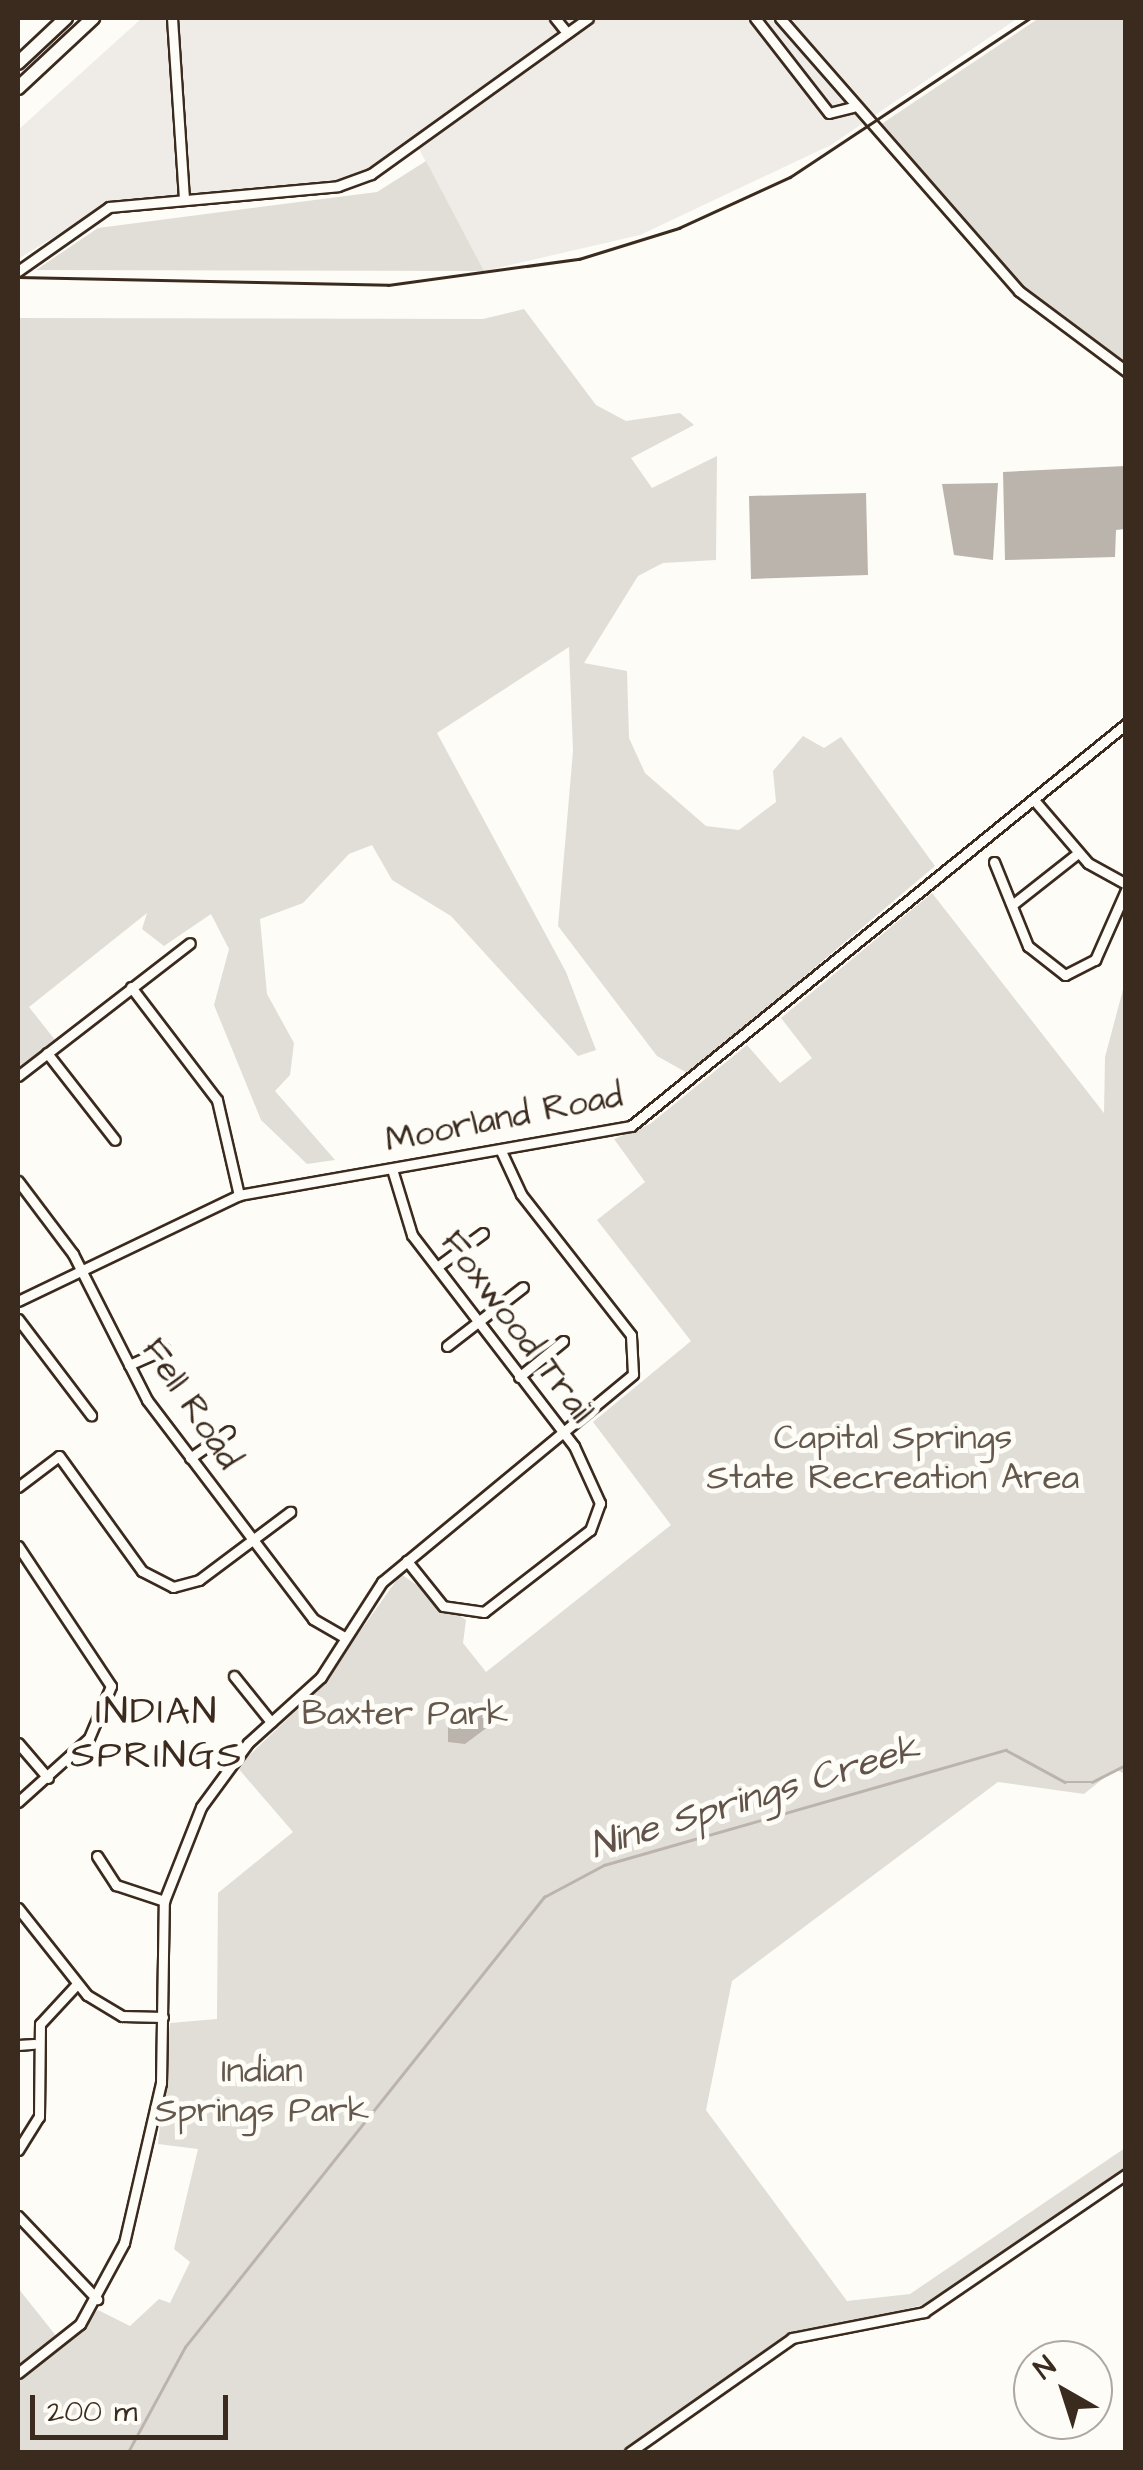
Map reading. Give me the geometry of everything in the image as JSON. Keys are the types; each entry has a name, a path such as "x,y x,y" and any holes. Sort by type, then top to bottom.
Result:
{"highway":[{"path":"18,63 66,18"},
{"path":"18,88 92,18"}],"street":[{"path":"172,18 184,198"},
{"path":"555,18 568,34"},
{"path":"18,271 94,213 184,198 338,186 372,174 588,18"},
{"path":"755,18 829,113 853,107"},
{"path":"783,18 853,107 992,262 1059,328 1126,370"},
{"name":"Moorland Road","path":"18,1301 239,1196 618,1131 648,1116 1126,724"},
{"path":"994,862 1037,958 1076,974 1095,960 1126,887 1078,853 1034,800"},
{"path":"1012,906 1078,853"},
{"path":"18,1076 190,943"},
{"path":"132,987 217,1100 239,1196"},
{"path":"47,1053 115,1140"},
{"path":"18,2374 70,2334 97,2299 151,2143 163,2018 164,1901 201,1807 271,1722 321,1677 369,1596 627,1384 636,1366 631,1335 521,1194 502,1151"},
{"name":"Foxwood Trail","path":"392,1170 403,1218 565,1436 598,1487 598,1516 484,1612 443,1606 407,1562"},
{"name":"Fell Road","path":"18,1182 82,1270 129,1365 190,1458 314,1618 344,1638"},
{"path":"437,1268 483,1234"},
{"path":"447,1346 523,1287"},
{"path":"18,1320 91,1416"},
{"path":"519,1377 563,1341"},
{"path":"129,1365 165,1350"},
{"path":"190,1458 229,1431"},
{"path":"18,1487 60,1456 160,1584 199,1580 290,1512"},
{"path":"18,1546 106,1673 111,1704 100,1724 48,1778 18,1802"},
{"path":"234,1676 271,1722"},
{"path":"18,1744 48,1778"},
{"path":"96,1856 116,1884 164,1901"},
{"path":"19,1913 77,1984 122,2016 163,2018"},
{"path":"18,2150 39,2117 34,2044 49,2010 77,1984"},
{"path":"18,2044 34,2044"},
{"path":"630,2452 792,2338 921,2314 1126,2174"},
{"path":"18,2216 97,2299"}],"shaded area":[{"path":"142,18 1018,18 831,145 640,235 484,271 418,147 348,183 94,213 18,259 18,130"},
{"path":"1125,466 1125,529 1116,530 1115,557 1005,560 1003,472"},
{"path":"998,483 993,560 954,555 942,484"},
{"path":"866,493 868,575 751,579 749,496"},
{"path":"490,1702 500,1711 493,1723 465,1744 448,1742 448,1725"}],"green space":[{"path":"1039,18 1125,18 1125,365 1032,298 877,127"},
{"path":"426,161 484,271 36,270 98,228 377,192"},
{"path":"524,309 596,405 626,421 680,413 694,425 631,458 652,488 717,456 716,560 663,563 638,576 584,663 627,671 629,738 645,773 706,826 739,830 776,802 773,771 803,736 824,748 841,737 935,866 689,1074 657,1056 558,926 573,751 569,647 437,733 566,972 596,1050 578,1056 451,916 392,880 372,845 349,854 303,903 260,919 267,994 294,1043 290,1075 275,1091 335,1160 307,1164 261,1120 214,1005 229,949 211,914 164,946 142,929 147,913 29,1007 55,1040 18,1070 18,318 483,319"},
{"name":"Capital Springs State Recreation Area","path":"932,893 1104,1113 1105,1057 1125,982 1125,1774 1115,1769 1084,1794 998,1782 732,1981 706,2110 847,2301 910,2294 1125,2148 1125,2168 927,2304 808,2332 630,2452 18,2452 18,2379 98,2310 130,2326 159,2299 170,2303 190,2262 174,2249 198,2149 158,2144 170,2023 217,2019 218,1893 293,1832 237,1767 318,1690 401,1574 466,1620 463,1643 486,1672 671,1525 593,1422 691,1341 597,1220 645,1182 614,1139 650,1124 747,1045 780,1083 812,1058 781,1018"},
{"path":"18,2288 57,2337 18,2367"}],"waterway":[{"name":"Nine Springs Creek","path":"128,2452 185,2347 544,1897 604,1865 1006,1750 1065,1782 1092,1782 1126,1765"}],"railway":[{"path":"18,277 388,285 579,259 679,228 790,177 1030,18"}],"district":[{"name":"INDIAN SPRINGS","path":"157,1735"}],"park label":[{"name":"Baxter Park","path":"405,1714"},
{"name":"Indian Springs Park","path":"262,2091"}]}
